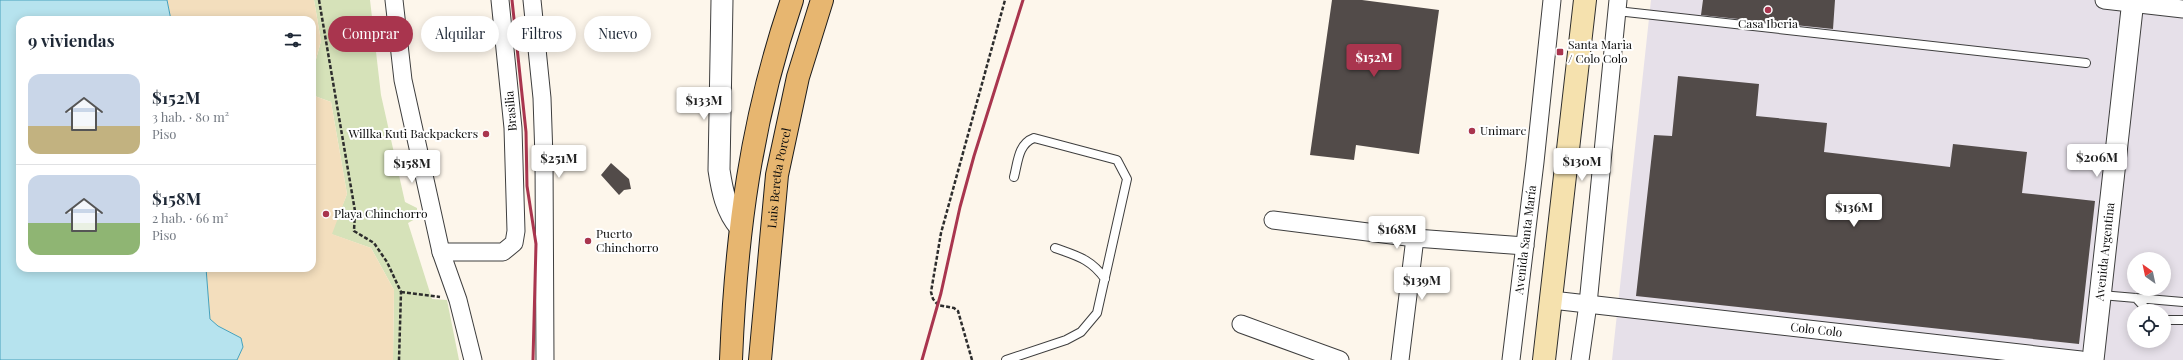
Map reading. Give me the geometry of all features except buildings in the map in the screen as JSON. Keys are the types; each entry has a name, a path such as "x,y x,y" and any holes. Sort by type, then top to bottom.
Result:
{"main road":[{"path":"731,360 740,227 760,112 778,40 792,0"},
{"name":"Luis Beretta Porcel","path":"760,360 766,276 777,175 798,77 822,0"},
{"path":"1544,360 1585,0"}],"street":[{"path":"394,0 403,80 441,252 458,300 473,360"},
{"name":"Brasilia","path":"441,252 503,252 514,243 516,231 513,128 500,0"},
{"path":"532,0 542,98 544,158 545,360"},
{"path":"722,0 719,170 722,188 727,203 734,221 740,227"},
{"name":"Avenida Santa María","path":"1511,360 1552,0"},
{"path":"2104,0 2133,2 2183,9"},
{"name":"Avenida Argentina","path":"2093,360 2133,2"},
{"path":"1580,360 1588,304 1618,5"},
{"path":"1273,220 1415,238 1525,246"},
{"path":"1400,360 1415,238"},
{"name":"Colo Colo","path":"1552,300 2081,360"},
{"path":"1241,324 1340,360"}],"lane":[{"path":"1618,5 2086,63"},
{"path":"1006,360 1066,340 1081,332 1097,313 1127,179 1117,160 1034,138 1026,141 1020,151 1014,177"},
{"path":"1055,248 1082,258 1096,267 1104,279"},
{"path":"2100,295 2183,302"},
{"path":"2136,298 2142,304"},
{"path":"2171,320 2183,320"}],"path":[{"path":"319,0 355,211 354,231 374,243 387,262 401,292 399,360"},
{"path":"972,360 958,312 954,308 938,305 933,299 931,292 943,226 1005,0"},
{"path":"401,292 458,300"}],"shaded area":[{"path":"1651,0 2183,0 2183,360 1612,360"}],"green space":[{"path":"314,0 370,0 372,16 328,16 328,52 376,52 381,95 405,202 417,208 417,218 408,223 432,299 447,300 459,360 393,360 394,290 371,248 331,234 347,194 331,102 316,96 316,59 321,41"}],"sand":[{"path":"167,0 314,0 321,41 316,59 316,16 170,16"},
{"name":"Playa Chinchorro","path":"316,96 331,102 347,194 332,234 371,248 394,290 393,360 237,360 243,347 241,338 218,326 210,319 206,272 316,272"}],"water":[{"path":"0,0 167,0 170,16 16,16 16,272 206,272 210,319 218,326 241,338 243,347 237,360 0,360"}],"railway":[{"path":"512,0 526,132 527,186 536,244 533,360"},
{"path":"922,360 941,293 960,207 974,156 1023,0"}],"place":[{"name":"Casa Iberia","path":"1768,10"},
{"name":"Santa Maria / Colo Colo","path":"1560,52"},
{"name":"Unimarc","path":"1472,131"},
{"name":"Willka Kuti Backpackers","path":"486,134"},
{"name":"Playa Chinchorro","path":"326,214"},
{"name":"Puerto Chinchorro","path":"588,241"}]}
